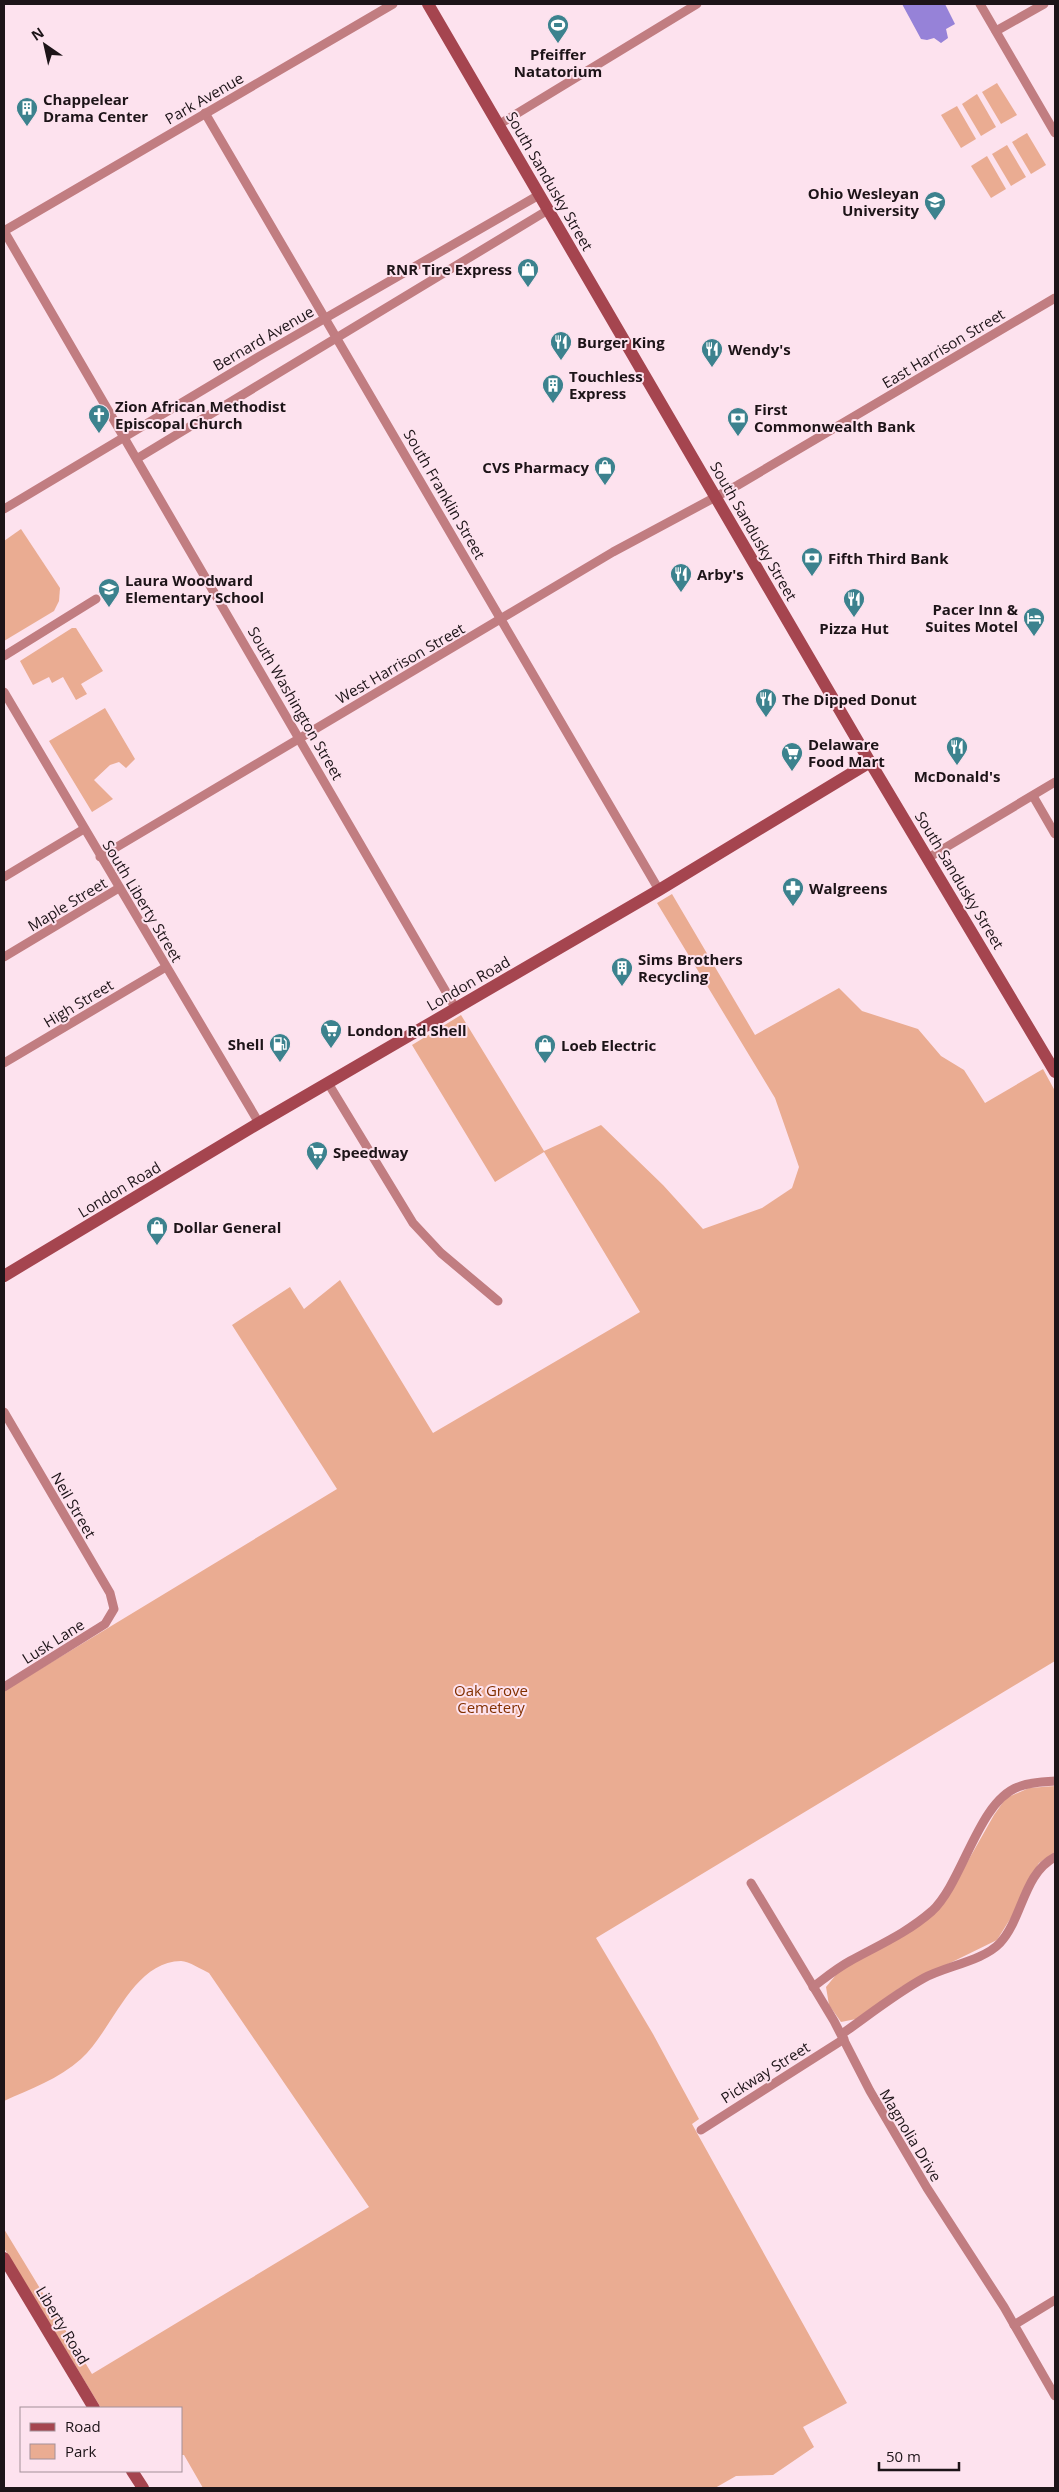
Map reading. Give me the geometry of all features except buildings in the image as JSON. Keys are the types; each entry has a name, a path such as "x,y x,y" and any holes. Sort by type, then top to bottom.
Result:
{"street":[{"name":"Park Avenue","path":"4,231 392,4"},
{"name":"South Sandusky Street","path":"428,4 870,762 1055,1072"},
{"path":"498,125 697,4"},
{"path":"980,4 1055,133"},
{"path":"996,31 1044,4"},
{"name":"South Franklin Street","path":"206,113 659,890"},
{"name":"Bernard Avenue","path":"4,509 124,436 539,195"},
{"path":"138,458 548,210"},
{"name":"South Washington Street","path":"4,231 138,458 456,1009"},
{"name":"East Harrison Street","path":"715,496 1055,298"},
{"name":"West Harrison Street","path":"100,856 613,552 715,496"},
{"path":"4,656 96,600"},
{"name":"South Liberty Street","path":"4,692 7,706 84,829 260,1123"},
{"name":"London Road","path":"4,1276 260,1123 659,890 870,762"},
{"path":"928,858 1055,782"},
{"path":"1033,796 1055,834"},
{"path":"4,876 84,829"},
{"name":"Maple Street","path":"4,957 119,888"},
{"name":"High Street","path":"4,1063 166,967"},
{"path":"328,1083 413,1223 441,1253 498,1301"},
{"name":"Neil Street","path":"4,1412 110,1593 113,1600 113,1614"},
{"name":"Lusk Lane","path":"4,1687 105,1624 113,1614"},
{"path":"813,1987 845,1964 908,1930 933,1910 948,1889 990,1811 1006,1794 1016,1787 1055,1781"},
{"name":"Pickway Street","path":"701,2130 843,2036 925,1978 980,1956 998,1945 1011,1928 1032,1880 1041,1868 1055,1857"},
{"name":"Magnolia Drive","path":"751,1884 843,2036 870,2091 913,2164 1014,2325 1055,2396"},
{"name":"Liberty Road","path":"4,2258 93,2407"},
{"path":"1014,2325 1055,2300"},
{"path":"133,2472 143,2488"}],"green space":[{"path":"997,83 1017,115 1001,124 982,92"},
{"path":"977,94 996,127 981,136 962,104"},
{"path":"957,106 976,139 961,148 941,115"},
{"path":"1027,133 1046,165 1031,174 1012,142"},
{"path":"1007,145 1026,177 1011,186 992,154"},
{"path":"987,156 1006,189 991,198 971,166"},
{"path":"21,529 60,588 59,601 54,611 4,641 4,541"},
{"path":"72,628 76,628 103,671 81,684 87,694 76,700 63,677 52,683 49,677 33,685 20,661"},
{"path":"105,708 135,759 126,768 119,762 110,765 94,780 113,799 92,812 49,741"},
{"name":"Oak Grove Cemetery","path":"672,894 755,1035 839,988 862,1011 918,1029 941,1056 964,1070 985,1103 1043,1069 1055,1091 1055,1661 596,1938 653,2034 699,2119 692,2124 847,2403 803,2427 814,2447 773,2475 736,2476 715,2488 203,2488 184,2455 182,2455 182,2407 100,2407 4,2248 4,2229 92,2374 369,2207 209,1973 184,1961 164,1964 149,1973 136,1985 92,2047 72,2066 44,2083 4,2101 4,1691 337,1489 232,1325 290,1287 304,1309 340,1280 433,1433 640,1312 544,1152 495,1182 412,1045 461,1015 544,1151 601,1125 663,1185 703,1229 762,1208 792,1188 799,1167 775,1098 657,903"},
{"path":"1055,1786 1055,1852 1039,1863 1026,1885 1012,1916 997,1940 901,1987 856,2019 841,2022 829,2005 826,1987 840,1970 907,1933 960,1875 994,1815 1006,1798 1029,1788"}],"shaded area":[{"path":"902,4 945,4 955,24 946,29 948,38 941,43 934,38 921,39"}],"place":[{"name":"Pfeiffer Natatorium","path":"558,44"},
{"name":"Chappelear Drama Center","path":"27,127"},
{"name":"Ohio Wesleyan University","path":"935,221"},
{"name":"RNR Tire Express","path":"528,288"},
{"name":"Burger King","path":"561,361"},
{"name":"Wendy's","path":"712,368"},
{"name":"Touchless Express","path":"553,404"},
{"name":"Zion African Methodist Episcopal Church","path":"99,434"},
{"name":"First Commonwealth Bank","path":"738,437"},
{"name":"CVS Pharmacy","path":"605,486"},
{"name":"Fifth Third Bank","path":"812,577"},
{"name":"Arby's","path":"681,593"},
{"name":"Laura Woodward Elementary School","path":"109,608"},
{"name":"Pizza Hut","path":"854,618"},
{"name":"Pacer Inn & Suites Motel","path":"1034,637"},
{"name":"The Dipped Donut","path":"766,718"},
{"name":"McDonald's","path":"957,766"},
{"name":"Delaware Food Mart","path":"792,772"},
{"name":"Walgreens","path":"793,907"},
{"name":"Sims Brothers Recycling","path":"622,987"},
{"name":"London Rd Shell","path":"331,1049"},
{"name":"Shell","path":"280,1063"},
{"name":"Loeb Electric","path":"545,1064"},
{"name":"Speedway","path":"317,1171"},
{"name":"Dollar General","path":"157,1246"}]}
